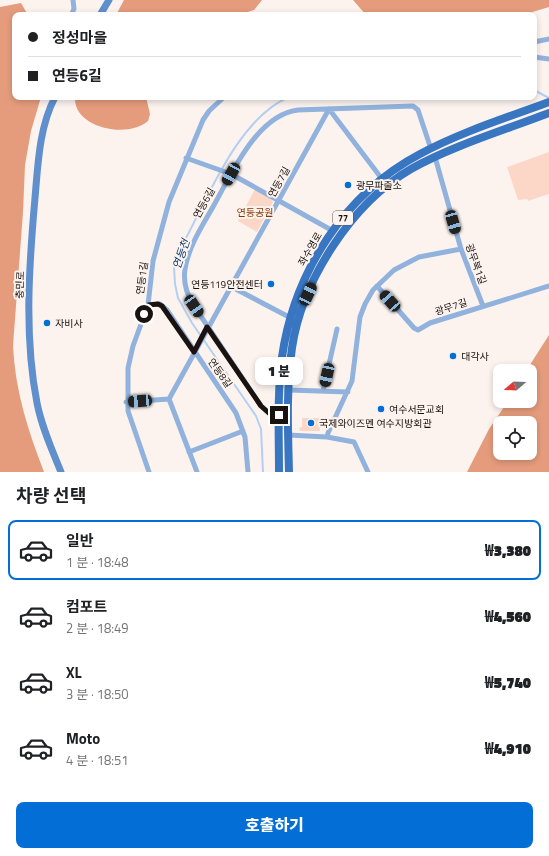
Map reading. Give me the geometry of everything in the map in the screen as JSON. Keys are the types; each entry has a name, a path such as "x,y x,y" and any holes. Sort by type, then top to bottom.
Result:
{"main road":[{"name":"좌수영로","path":"279,472 279,411 282,358 289,317 310,267 333,230 362,196 382,179 410,160 469,132 549,102"},
{"name":"좌수영로","path":"289,472 288,407 292,347 308,294 331,251 351,223 374,197 401,176 435,157 549,114"},
{"path":"279,411 288,407"}],"street":[{"path":"72,12 74,9 73,0"},
{"path":"102,12 109,0"},
{"path":"537,41 549,39"},
{"path":"537,57 549,59"},
{"name":"연등1길","path":"149,472 130,422 126,402 128,368 133,346 148,305 153,261 169,202 203,120 209,111 221,100"},
{"name":"충민로","path":"51,101 38,161 32,236 29,318 37,403 44,430 62,472"},
{"name":"연등6길","path":"279,411 270,414 261,406 207,327 188,295 185,281 185,268 195,240 231,174 251,143 279,116 293,110 413,106 418,110 431,149"},
{"path":"539,106 549,114"},
{"path":"330,109 382,179"},
{"name":"연등7길","path":"194,352 330,109"},
{"name":"광무북1길","path":"435,157 461,249 482,306"},
{"path":"186,158 231,174 333,230"},
{"path":"327,437 348,392 354,374 360,317 369,296 394,270 419,257 461,249"},
{"path":"230,286 289,317"},
{"name":"광무7길","path":"377,286 417,330 430,323 549,286"},
{"name":"연등8길","path":"148,305 158,304 165,308 236,413 244,431 247,448 248,472"},
{"path":"323,391 337,328"},
{"path":"168,399 194,352"},
{"path":"289,390 348,392"},
{"path":"126,402 168,399"},
{"path":"168,399 197,472"},
{"path":"189,452 244,431"},
{"path":"288,435 327,437 355,442 368,472"}],"green space":[{"path":"549,152 549,194 528,201 527,199 518,200 507,167"},
{"name":"연등공원","path":"255,189 271,199 273,202 257,232 238,221"},
{"name":"국제와이즈멘 여수지방회관","path":"302,418 320,418 320,431 300,431 299,428 302,427"}],"shaded area":[{"path":"124,0 262,0 254,10 248,12 118,12"},
{"path":"353,0 549,0 549,7 533,12 363,12"},
{"path":"21,3 26,12 12,12 12,100 40,100 31,131 25,165 13,346 19,394 44,472 0,472 0,7"},
{"path":"76,100 147,100 150,114 148,121 139,126 128,129 116,129 103,127 92,123 83,116 77,108"},
{"path":"549,335 549,472 467,472 493,423 493,460 537,460 537,416 498,416 503,408 537,408 537,364 530,364"}],"waterway":[{"name":"연등천","path":"537,92 549,98"},
{"name":"연등천","path":"263,472 261,429 256,416 192,323 178,298 174,267 184,242 215,181 240,140 255,122 271,107 284,100"}],"place":[{"name":"광무파출소","path":"348,185"},
{"name":"연등119안전센터","path":"271,284"},
{"name":"자비사","path":"47,323"},
{"name":"대각사","path":"453,356"},
{"name":"여수서문교회","path":"381,409"},
{"name":"국제와이즈멘 여수지방회관","path":"311,423"}],"route":[{"path":"144,314 148,305 160,304 167,310 194,352 207,327 265,411 270,414 279,415"}]}
